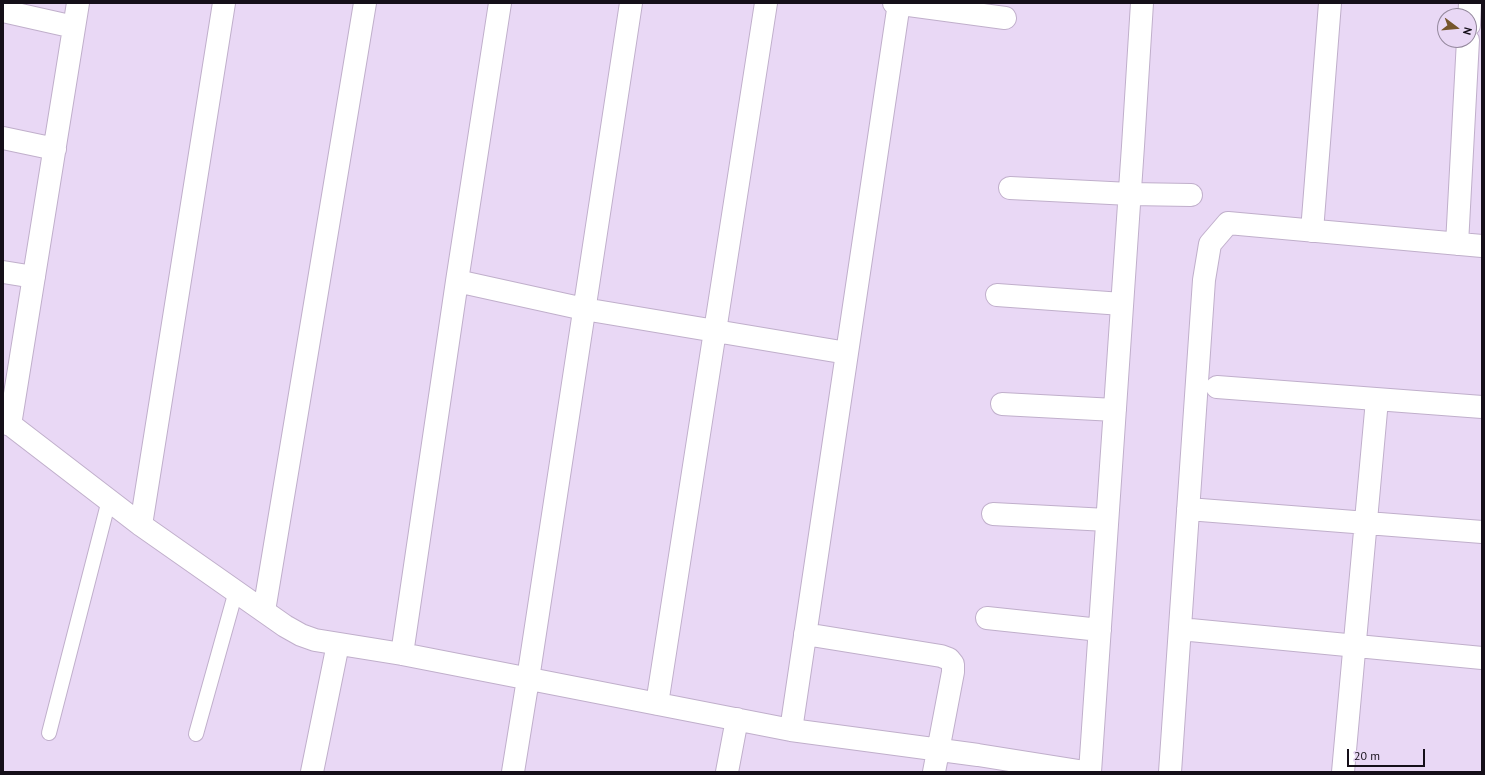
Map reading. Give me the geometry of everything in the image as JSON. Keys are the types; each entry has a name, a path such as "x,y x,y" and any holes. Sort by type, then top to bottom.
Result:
{"street":[{"path":"78,3 34,277 7,422 141,525 264,611 301,635 315,640 402,654 791,730 937,750 1018,767 1085,772"},
{"path":"141,525 224,3"},
{"path":"264,611 365,3"},
{"path":"402,654 500,3"},
{"path":"513,772 631,3"},
{"path":"657,704 766,3"},
{"path":"791,730 897,3 1005,18"},
{"path":"1090,772 1142,3"},
{"path":"1312,231 1330,3"},
{"path":"3,11 74,27"},
{"path":"1457,244 1468,48"},
{"path":"3,138 55,149"},
{"path":"1010,188 1130,194 1191,195"},
{"path":"1170,772 1204,280 1210,244 1228,223 1482,246"},
{"path":"3,272 34,277"},
{"path":"457,281 584,308 847,353"},
{"path":"997,295 1122,304"},
{"path":"1217,387 1482,407"},
{"path":"1343,772 1377,400"},
{"path":"1002,404 1115,410"},
{"path":"1188,508 1482,532"},
{"path":"993,514 1107,520"},
{"path":"987,618 1100,630"},
{"path":"1180,629 1482,658"},
{"path":"805,634 941,656 949,659 953,664 953,672 934,772"},
{"path":"312,772 338,644"},
{"path":"727,772 737,719"}],"lane":[{"path":"49,733 109,500"},
{"path":"196,734 236,591"}]}
